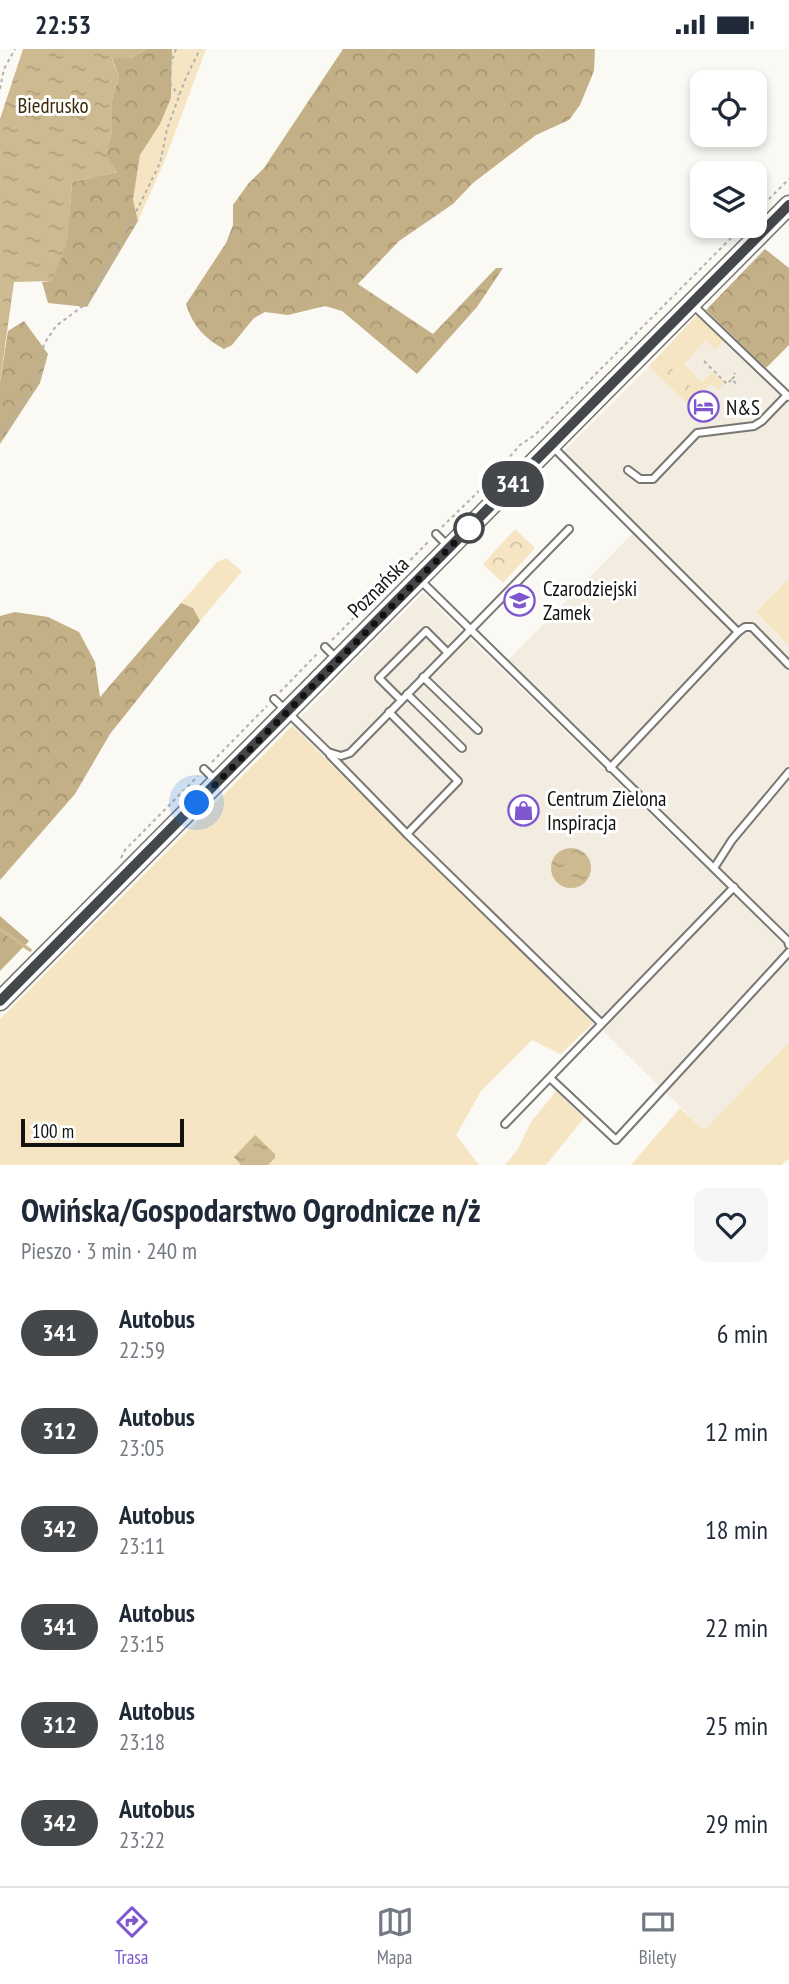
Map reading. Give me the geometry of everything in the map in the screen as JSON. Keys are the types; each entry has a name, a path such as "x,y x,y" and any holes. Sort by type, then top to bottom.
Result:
{"main road":[{"name":"Poznańska","path":"0,1001 789,205"}],"lane":[{"path":"628,470 640,479 653,479 697,433 754,426 788,396 691,304"},
{"path":"551,445 738,632"},
{"path":"328,752 341,756 354,750 569,529"},
{"path":"436,534 450,548"},
{"path":"419,579 734,887 789,945"},
{"path":"610,768 745,627 752,627 789,664"},
{"path":"447,652 426,631 379,678 462,748"},
{"path":"325,647 338,660"},
{"path":"424,677 478,730"},
{"path":"274,699 407,834 601,1023"},
{"path":"389,712 458,781 407,834"},
{"path":"204,769 217,783"},
{"path":"714,868 732,840 789,772"},
{"path":"505,1124 734,887"},
{"path":"550,1077 616,1140 789,952"}],"path":[{"path":"0,89 4,69 15,49"},
{"path":"176,49 167,75 170,85 179,96"},
{"path":"0,434 30,391 39,373 44,344 56,326 87,303 138,208 160,163 167,129 200,49"},
{"path":"767,201 789,179"},
{"path":"120,861 125,850 483,487 513,453 535,435 731,238"},
{"path":"704,361 727,384 736,375 734,373"},
{"path":"732,379 738,386"}],"shaded area":[{"path":"706,310 789,390 789,578 756,612 789,646 789,1042 704,1130 292,726 423,593 685,848 693,841 507,661 633,533 557,458"}],"green space":[{"path":"146,49 172,49 171,98 160,124 140,155 133,200 138,221 87,307 48,303 42,282 51,281 61,255 69,221 72,182 117,172 106,156 112,131 112,99 119,77 112,58 131,58"},
{"path":"172,49 206,49 165,160 138,221 133,200 140,155 171,98"},
{"path":"343,49 595,49 594,71 580,105 569,120 536,135 473,183 453,204 399,241 358,284 433,334 496,268 503,268 477,307 417,374 342,311 325,306 288,315 265,312 254,318 232,345 224,349 200,331 186,304 226,243 233,225 233,205 264,168"},
{"path":"765,249 789,268 789,345 766,368 706,310"},
{"path":"700,312 726,338 715,349 706,340 684,364 702,382 712,372 725,382 718,390 711,384 690,406 649,366"},
{"path":"24,321 48,354 40,383 0,444 0,382 8,331"},
{"path":"659,356 700,396 690,406 649,366"},
{"path":"515,529 535,548 503,583 483,564"},
{"path":"226,558 242,571 200,621 193,608 181,603 217,562"},
{"path":"789,578 789,646 756,612"},
{"path":"181,603 193,608 200,621 110,734 75,794 0,880 0,616 15,612 48,617 79,632 95,662 100,697"},
{"path":"292,726 593,1023 561,1054 532,1040 481,1091 456,1135 479,1165 0,1165 0,1019"},
{"path":"0,916 29,941 0,971"},
{"path":"789,1042 789,1159 781,1165 631,1165 680,1108 704,1130"},
{"path":"556,1091 584,1118 546,1165 505,1165 518,1149 531,1122"}],"water":[{"name":"Biedrusko","path":"23,49 146,49 131,58 112,59 119,77 112,99 112,131 107,156 117,172 72,182 68,235 64,253 51,281 14,282 0,382 0,119"},
{"path":"571,848 585,854 591,868 585,882 571,888 557,882 551,868 557,854"},
{"path":"255,1135 275,1154 275,1158 268,1165 241,1165 234,1157"}],"waterway":[{"path":"0,929 30,950"}],"bus line":[{"name":"341","path":"0,1001 789,205"}],"place":[{"name":"N&S","path":"703,407"},
{"name":"Czarodziejski Zamek","path":"520,600"},
{"name":"Centrum Zielona Inspiracja","path":"524,810"}],"route":[{"path":"197,803 469,528"}]}
